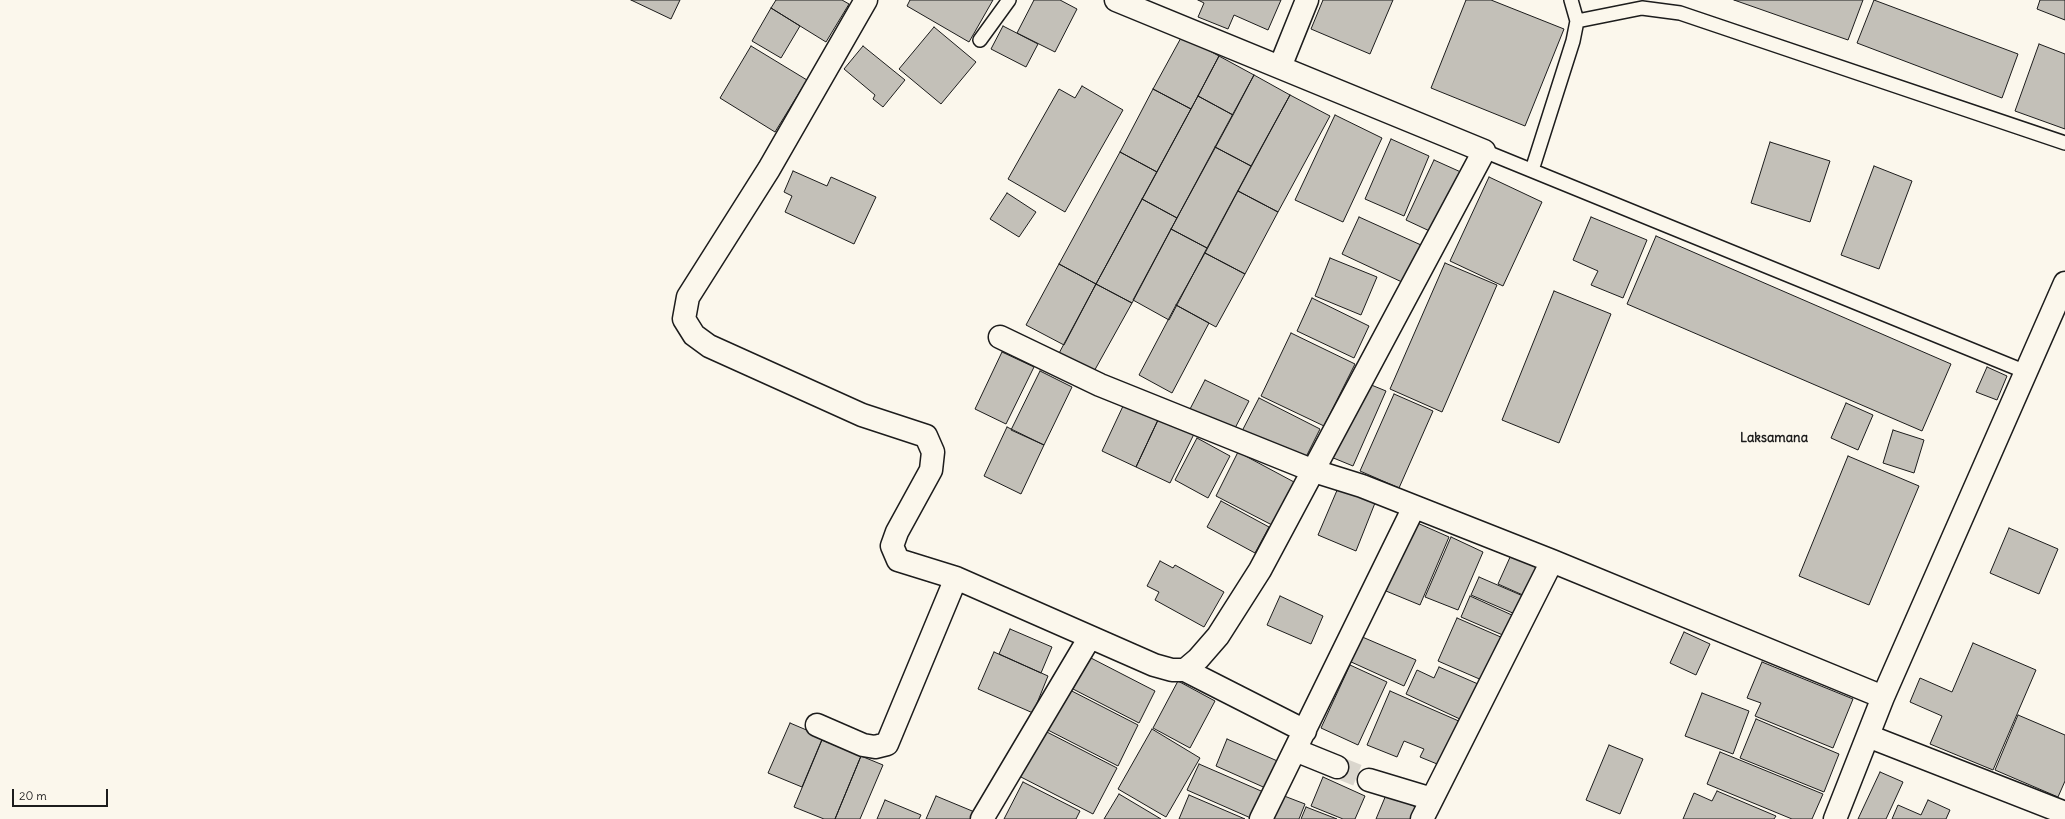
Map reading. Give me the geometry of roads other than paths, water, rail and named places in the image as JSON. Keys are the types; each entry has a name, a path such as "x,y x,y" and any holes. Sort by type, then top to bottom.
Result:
{"street":[{"path":"866,0 769,169 688,297 684,319 694,335 709,346 862,415 926,436 933,452 931,470 897,532 892,546 898,560 956,578 1154,665 1172,670 1186,670 1305,730"},
{"path":"1116,0 1484,151 1260,570 1218,636 1198,660 1186,670"},
{"path":"1280,67 1307,0"},
{"path":"1835,819 1884,697 2065,282"},
{"path":"1000,338 1100,385 1314,470 1362,486 1552,561 1884,697"},
{"path":"1261,819 1414,507"},
{"path":"1422,819 1552,561"},
{"path":"817,725 863,745 875,747 887,744 956,578"},
{"path":"982,819 1090,637"},
{"path":"1868,736 2065,813"},
{"path":"1295,750 1336,767"},
{"path":"1369,780 1432,799"}],"lane":[{"path":"980,40 1009,0"},
{"path":"1532,170 1573,41 1576,21 1571,0"},
{"path":"1576,21 1642,8 1680,13 2065,143"},
{"path":"1484,151 2026,372"}],"tunnel":[{"path":"1337,767 1369,780"}],"district":[{"name":"Laksamana","path":"1774,438"}]}
